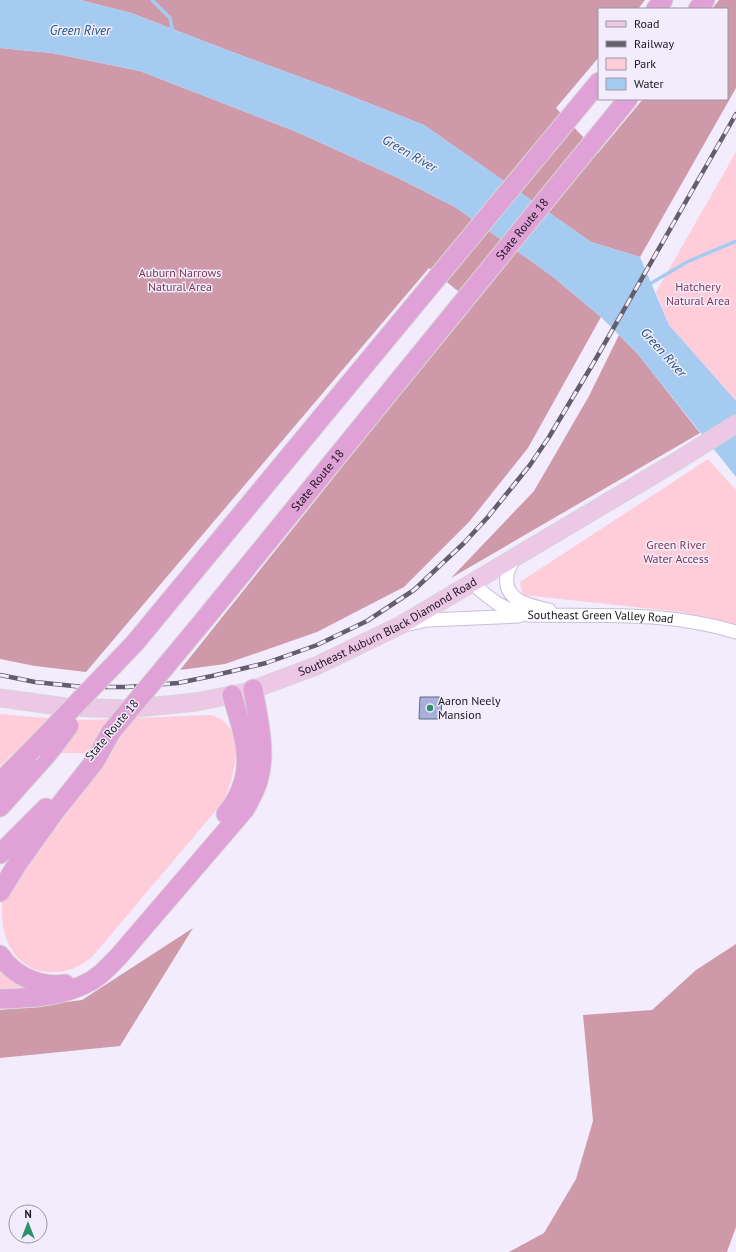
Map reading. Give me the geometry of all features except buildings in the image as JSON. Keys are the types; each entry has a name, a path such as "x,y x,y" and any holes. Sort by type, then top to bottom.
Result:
{"highway":[{"path":"657,8 663,0"},
{"path":"699,8 705,0"},
{"path":"0,782 154,622 242,513 598,83"},
{"name":"State Route 18","path":"0,854 90,762 111,732 627,100"},
{"path":"0,807 49,752 134,644"},
{"path":"0,999 29,998 58,994 73,990 92,981 119,956 245,809 254,794 259,780 262,756 253,689"},
{"path":"0,955 18,973 33,981 46,985 63,985 73,983 86,976 100,964 228,811 242,787 247,762 246,748 232,695"},
{"path":"0,892 18,863 90,762"}],"main road":[{"name":"Southeast Auburn Black Diamond Road","path":"0,698 66,707 127,709 196,702 232,695 316,666 401,625 677,461 736,424"}],"street":[{"path":"514,558 507,575 507,584 511,595 522,603 548,610 584,615"},
{"name":"Southeast Green Valley Road","path":"472,584 501,606 513,612 528,615 664,617 713,625 736,632"},
{"path":"401,625 428,620 528,615"}],"green space":[{"path":"80,0 645,0 639,8 598,8 598,58 556,108 598,153 642,100 728,100 728,8 713,8 719,0 736,0 736,88 640,257 591,242 424,125 131,13"},
{"name":"Auburn Narrows Natural Area","path":"0,48 52,53 140,71 297,132 396,177 455,207 552,276 601,317 528,448 469,522 404,587 317,632 225,664 180,670 473,303 429,268 86,672 35,666 0,659"},
{"name":"Hatchery Natural Area","path":"736,152 736,401 669,325 656,292"},
{"path":"619,335 637,353 700,433 451,578 534,491 589,396"},
{"name":"Green River Water Access","path":"708,459 736,490 736,625 681,612 524,595 520,582"},
{"path":"0,714 88,720 211,715 223,721 231,730 235,741 236,753 232,779 223,802 92,957 79,966 64,971 40,971 32,968 17,957 7,941 4,931 2,922 2,902 10,887 30,863 112,753 13,753 0,766"},
{"path":"193,928 120,1046 0,1058 0,1010 82,1000"},
{"path":"736,944 736,1227 727,1252 509,1252 544,1233 576,1179 593,1121 583,1015 652,1010 696,970"},
{"path":"0,971 8,978 24,987 0,989"}],"water":[{"name":"Green River","path":"0,0 80,0 131,13 424,125 591,242 640,257 669,325 736,401 736,477 637,353 601,317 552,276 455,207 396,177 297,132 140,71 52,53 0,48"}],"waterway":[{"path":"152,0 170,18 173,33"},
{"path":"648,285 687,262 736,241"}],"railway":[{"path":"0,675 35,682 83,687 127,687 178,683 266,663 317,645 367,621 414,590 464,543 487,518 530,465 549,437 594,362 736,114"}],"place":[{"name":"Aaron Neely Mansion","path":"430,708"}]}
